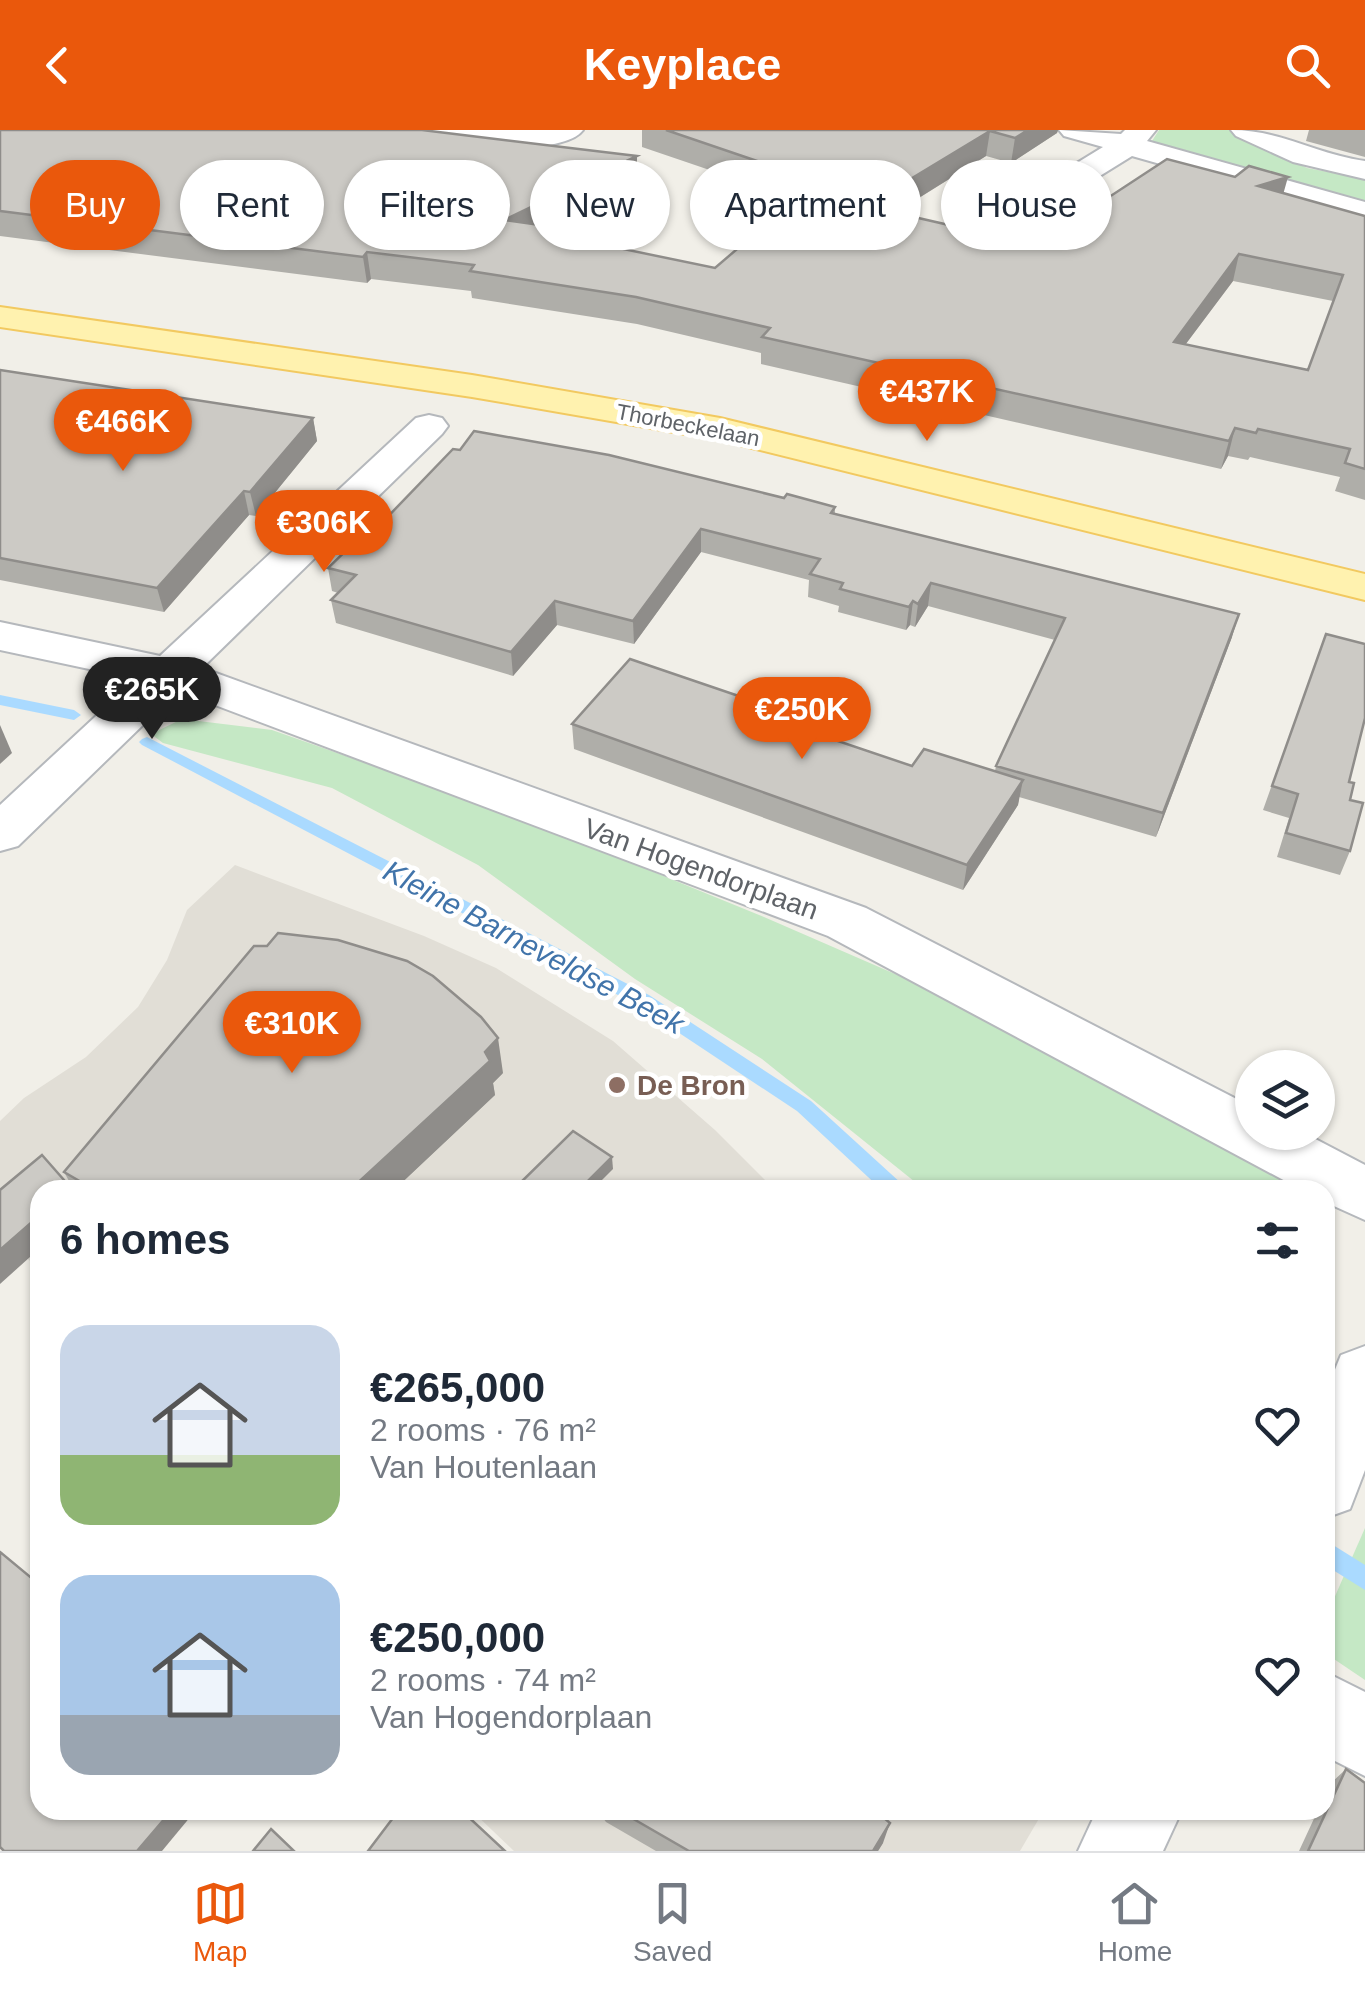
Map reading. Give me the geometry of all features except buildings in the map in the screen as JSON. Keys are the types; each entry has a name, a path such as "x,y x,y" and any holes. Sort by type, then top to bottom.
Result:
{"main road":[{"name":"Thorbeckelaan","path":"0,316 472,386 720,429 1365,587"}],"street":[{"path":"369,130 484,142 568,130"},
{"path":"1074,130 1135,138 1365,212"},
{"path":"1246,130 1287,151 1338,167 1365,170"},
{"path":"1101,160 1135,138"},
{"path":"0,834 429,426"},
{"name":"Van Hogendorplaan","path":"0,636 170,672 847,922 1365,1194"},
{"path":"1335,1458 1365,1376"},
{"path":"1335,1717 1365,1738"},
{"path":"1118,1851 1136,1820"}],"shaded area":[{"path":"235,865 424,936 496,968 613,1041 715,1130 765,1180 30,1180 30,1261 0,1239 0,1121 24,1098 86,1057 138,1007 167,960 187,910"},
{"path":"481,1820 1038,1820 1020,1851 514,1851"}],"green space":[{"path":"1159,130 1229,130 1307,168 1365,179 1365,201 1152,141"},
{"path":"182,719 272,730 519,817 971,1007 1282,1174 1280,1180 913,1180 762,1059 635,979 478,865 332,788 163,743 151,734"},
{"path":"1365,1528 1365,1680 1335,1660 1335,1596"}],"waterway":[{"name":"Kleine Barneveldse Beek","path":"0,700 74,715"},
{"name":"Kleine Barneveldse Beek","path":"147,742 643,1000 804,1106 884,1180"},
{"name":"Kleine Barneveldse Beek","path":"1335,1558 1365,1579"}],"place":[{"name":"De Bron","path":"617,1085"}]}
